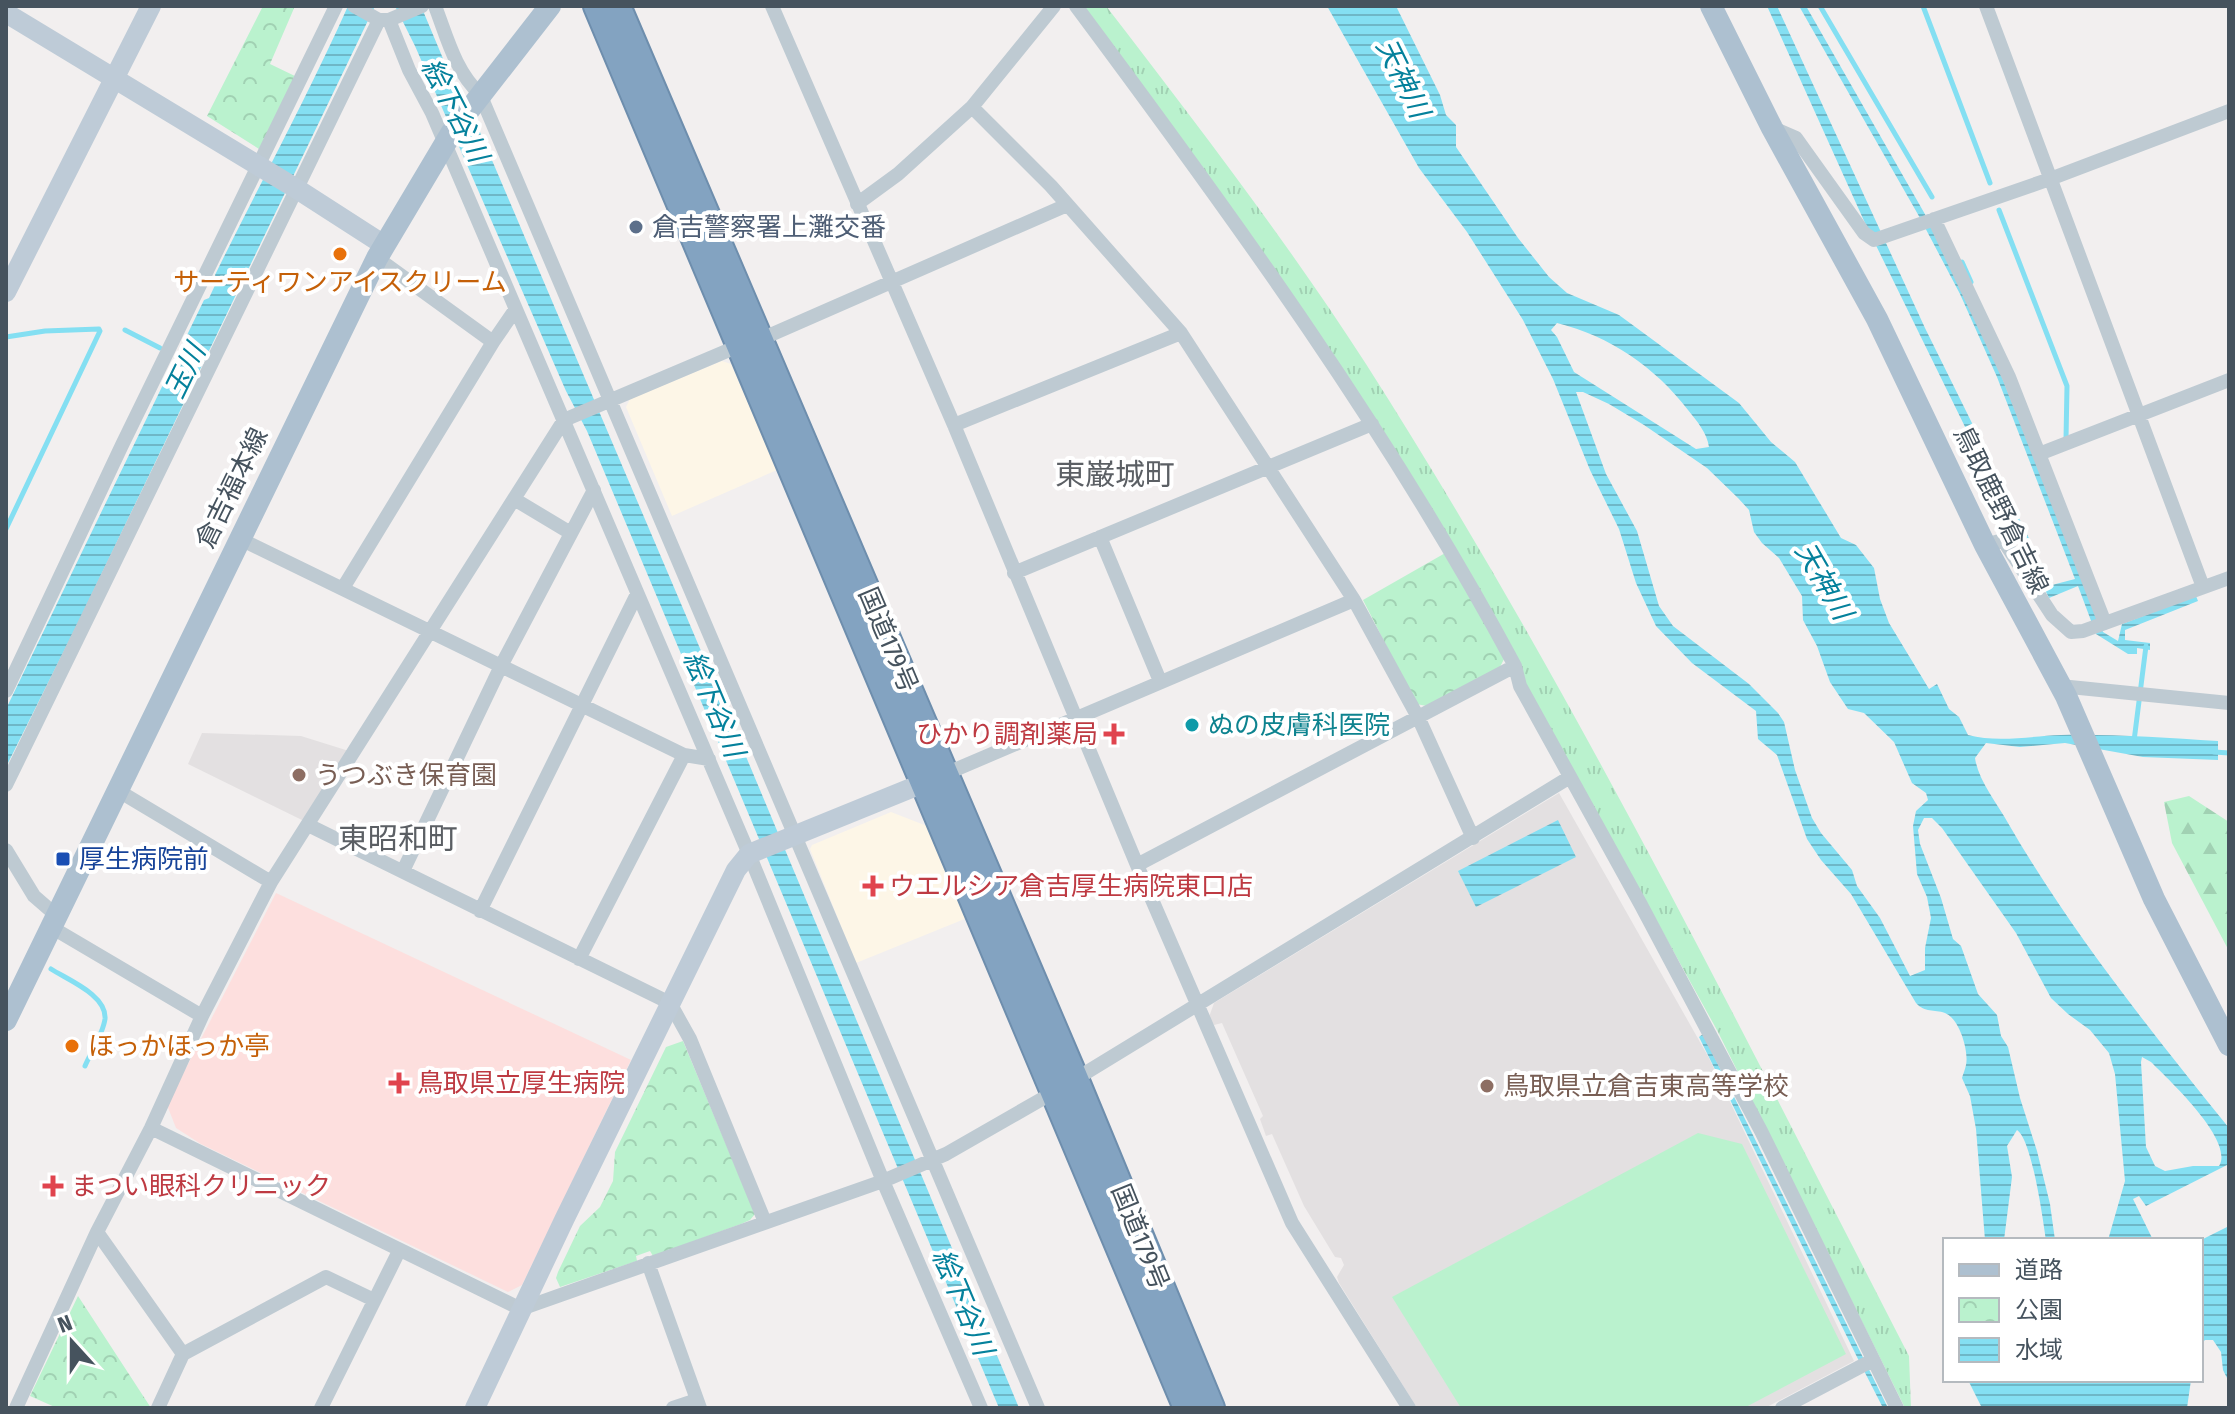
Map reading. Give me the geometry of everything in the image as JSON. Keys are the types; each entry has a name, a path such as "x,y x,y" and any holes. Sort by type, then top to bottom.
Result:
{"highway":[{"name":"国道179号","path":"597,6 750,343 1066,1085 1211,1408"},
{"name":"国道179号","path":"617,6 750,343"},
{"name":"国道179号","path":"1066,1085 1187,1408"}],"main road":[{"name":"鳥取鹿野倉吉線","path":"1711,6 1772,128 1877,319 1985,545 2063,691 2154,899 2229,1045"},
{"name":"倉吉福本線","path":"6,1020 238,538 380,252 448,138 548,7"}],"street":[{"path":"6,292 151,6"},
{"path":"6,691 336,6"},
{"path":"354,6 384,20 448,138 515,310 569,418 594,490 637,594 709,759 755,851 981,1408"},
{"path":"6,785 294,187 384,20 422,6"},
{"path":"435,6 459,68 478,98 927,1162 1038,1408"},
{"path":"772,6 954,425 1196,1005 1292,1223 1409,1408"},
{"path":"857,204 898,174 972,107 1054,6"},
{"path":"1076,6 1190,160 1372,424 1452,553 1515,666 1520,686 1761,1131 1897,1408"},
{"path":"1986,6 2203,587"},
{"path":"6,13 294,187 493,342"},
{"path":"972,107 1051,186 1181,333 1354,600 1419,719 1473,838"},
{"path":"1772,128 1796,138 1864,233 1874,240 2050,179 2229,111"},
{"path":"16,1408 97,1232 271,882 514,499 569,418 1067,205"},
{"path":"1934,219 1988,330 2105,623"},
{"path":"343,588 515,310"},
{"path":"954,425 1181,333"},
{"path":"2039,454 2229,380"},
{"path":"1014,573 1372,424"},
{"path":"403,871 501,666 569,532 594,490"},
{"path":"514,499 569,532"},
{"path":"1100,537 1160,681"},
{"path":"238,538 684,755 709,759"},
{"path":"1985,545 2003,540 2052,615 2071,632 2083,631 2229,578"},
{"path":"480,911 637,594"},
{"path":"475,1408 736,870 755,851 936,778 1354,600"},
{"path":"1137,865 1515,666"},
{"path":"2063,691 2229,703"},
{"path":"579,959 684,755"},
{"path":"151,1128 521,1309 890,1178 927,1162 1066,1085 1570,777"},
{"path":"117,790 271,882"},
{"path":"308,825 670,1003 690,1039 765,1222"},
{"path":"6,850 34,896 54,921 202,1016"},
{"path":"97,1232 183,1354"},
{"path":"321,1408 399,1251"},
{"path":"648,1263 699,1404 673,1408"},
{"path":"158,1408 183,1354 326,1277 374,1300"},
{"path":"1782,1408 1873,1360"}],"shaded area":[{"path":"722,361 731,364 777,470 672,516 626,407 630,399"},
{"path":"202,733 301,736 349,751 304,821 188,764"},
{"name":"鳥取県立倉吉東高等学校","path":"1559,793 1709,1058 1854,1361 1765,1408 1417,1408 1339,1283 1337,1277 1344,1265 1341,1258 1335,1257 1304,1206 1272,1134 1266,1136 1260,1119 1263,1116 1222,1023 1214,1025 1209,1017 1214,1003"},
{"path":"891,812 927,826 967,918 856,963 810,849 812,845"},
{"name":"鳥取県立厚生病院","path":"276,893 631,1060 522,1285 508,1292 201,1144 176,1128 167,1105"}],"green space":[{"path":"263,6 295,6 270,64 297,77 259,149 207,116"},
{"path":"1081,6 1106,6 1207,138 1336,318 1441,484 1649,853 1909,1356 1911,1408 1905,1408 1718,1032 1451,543"},
{"path":"1447,552 1505,657 1500,667 1427,706 1416,704 1363,600"},
{"path":"2189,796 2229,822 2229,951 2172,843 2164,802"},
{"path":"683,1041 755,1214 741,1224 653,1256 650,1251 636,1256 637,1261 560,1287 556,1278 558,1272 580,1226 600,1207 613,1181 615,1152 666,1047"},
{"path":"1698,1133 1742,1144 1846,1354 1744,1408 1461,1408 1392,1297"},
{"path":"78,1296 151,1408 57,1408 30,1396"}],"water":[{"name":"玉川","path":"348,6 375,6 6,767 6,709 204,300 209,298 217,281 215,275"},
{"name":"絵下谷川","path":"395,6 421,6 457,92 480,132 1019,1408 999,1408 587,431 566,391"},
{"name":"天神川","path":"1327,6 1396,6 1440,95 1446,115 1456,125 1456,147 1518,238 1549,277 1567,293 1619,315 1739,403 1771,442 1795,462 1841,538 1856,545 1874,568 1889,623 1929,689 1937,684 1949,709 1959,717 1968,735 2003,739 2100,735 2218,741 2218,760 2143,757 2065,743 2020,747 1986,743 1975,758 1988,791 2058,903 2141,1017 2229,1128 2229,1164 2146,1206 2139,1196 2133,1199 2152,1238 2109,1238 2125,1181 2115,1074 2109,1053 2090,1030 2051,998 2016,933 1942,828 1932,818 1924,818 1918,830 1920,844 1953,939 1961,946 1978,994 1997,1015 2001,1036 2008,1047 2050,1204 2055,1238 2046,1238 2032,1164 2017,1130 2007,1146 2012,1177 2004,1238 1985,1238 1976,1129 1970,1096 1962,1078 1967,1059 1959,1029 1950,1016 1926,1010 1916,1003 1851,894 1807,839 1777,755 1758,739 1756,711 1692,663 1656,626 1636,583 1619,529 1590,470 1553,379 1523,320 1467,232 1419,168","holes":["1557,323 1630,355 1661,380 1695,418 1709,447 1696,449 1574,372 1551,330","1576,392 1609,404 1644,425 1707,468 1749,510 1754,532 1779,558 1802,596 1803,620 1817,646 1830,682 1848,709 1864,713 1894,742 1912,783 1926,793 1928,800 1916,811 1913,826 1917,874 1927,897 1931,918 1925,948 1925,970 1910,976 1880,918 1857,886 1852,870 1812,818 1795,770 1784,722 1778,713 1749,684 1673,626 1659,606 1637,531 1606,474","2142,1057 2151,1062 2198,1111 2218,1142 2221,1155 2219,1166 2165,1171 2155,1166 2146,1147"]},
{"path":"1767,6 1777,6 1925,328 2052,585 2075,579 1997,377 1960,294 1920,218 1799,6 1806,6 1934,230 1988,342 2103,632 2118,641 2122,624 2196,596 2198,601 2125,630 2125,640 2150,643 2150,650 2137,648 2137,654 2128,654 2096,634 2078,586 2049,598 1865,223"},
{"path":"1558,820 1576,857 1476,907 1458,871"},
{"path":"1703,1034 1888,1408 1883,1408 1858,1359 1699,1037"},
{"path":"2229,1226 2229,1382 2223,1370 2221,1352 2213,1340 2203,1342 2203,1239"},
{"path":"1969,1382 2191,1382 2187,1408 1982,1408"}],"waterway":[{"path":"1820,6 1932,197"},
{"path":"1923,6 1990,183"},
{"path":"1999,210 2067,386 2066,439"},
{"path":"1962,262 1971,282"},
{"path":"125,330 160,348"},
{"path":"6,337 45,331 100,331 6,529"},
{"path":"2134,741 2146,646"},
{"path":"2214,752 2229,753"},
{"path":"51,969 85,989 104,1010 102,1031 85,1066"}],"place":[{"name":"倉吉警察署上灘交番","path":"636,227"},
{"name":"サーティワンアイスクリーム","path":"340,254"},
{"name":"ぬの皮膚科医院","path":"1192,725"},
{"name":"ひかり調剤薬局","path":"1114,734"},
{"name":"うつぶき保育園","path":"299,775"},
{"name":"厚生病院前","path":"63,859"},
{"name":"ウエルシア倉吉厚生病院東口店","path":"873,886"},
{"name":"ほっかほっか亭","path":"72,1046"},
{"name":"鳥取県立厚生病院","path":"399,1083"},
{"name":"鳥取県立倉吉東高等学校","path":"1487,1086"},
{"name":"まつい眼科クリニック","path":"53,1186"}],"district":[{"name":"東巌城町","path":"1115,475"},
{"name":"東昭和町","path":"398,839"}]}
